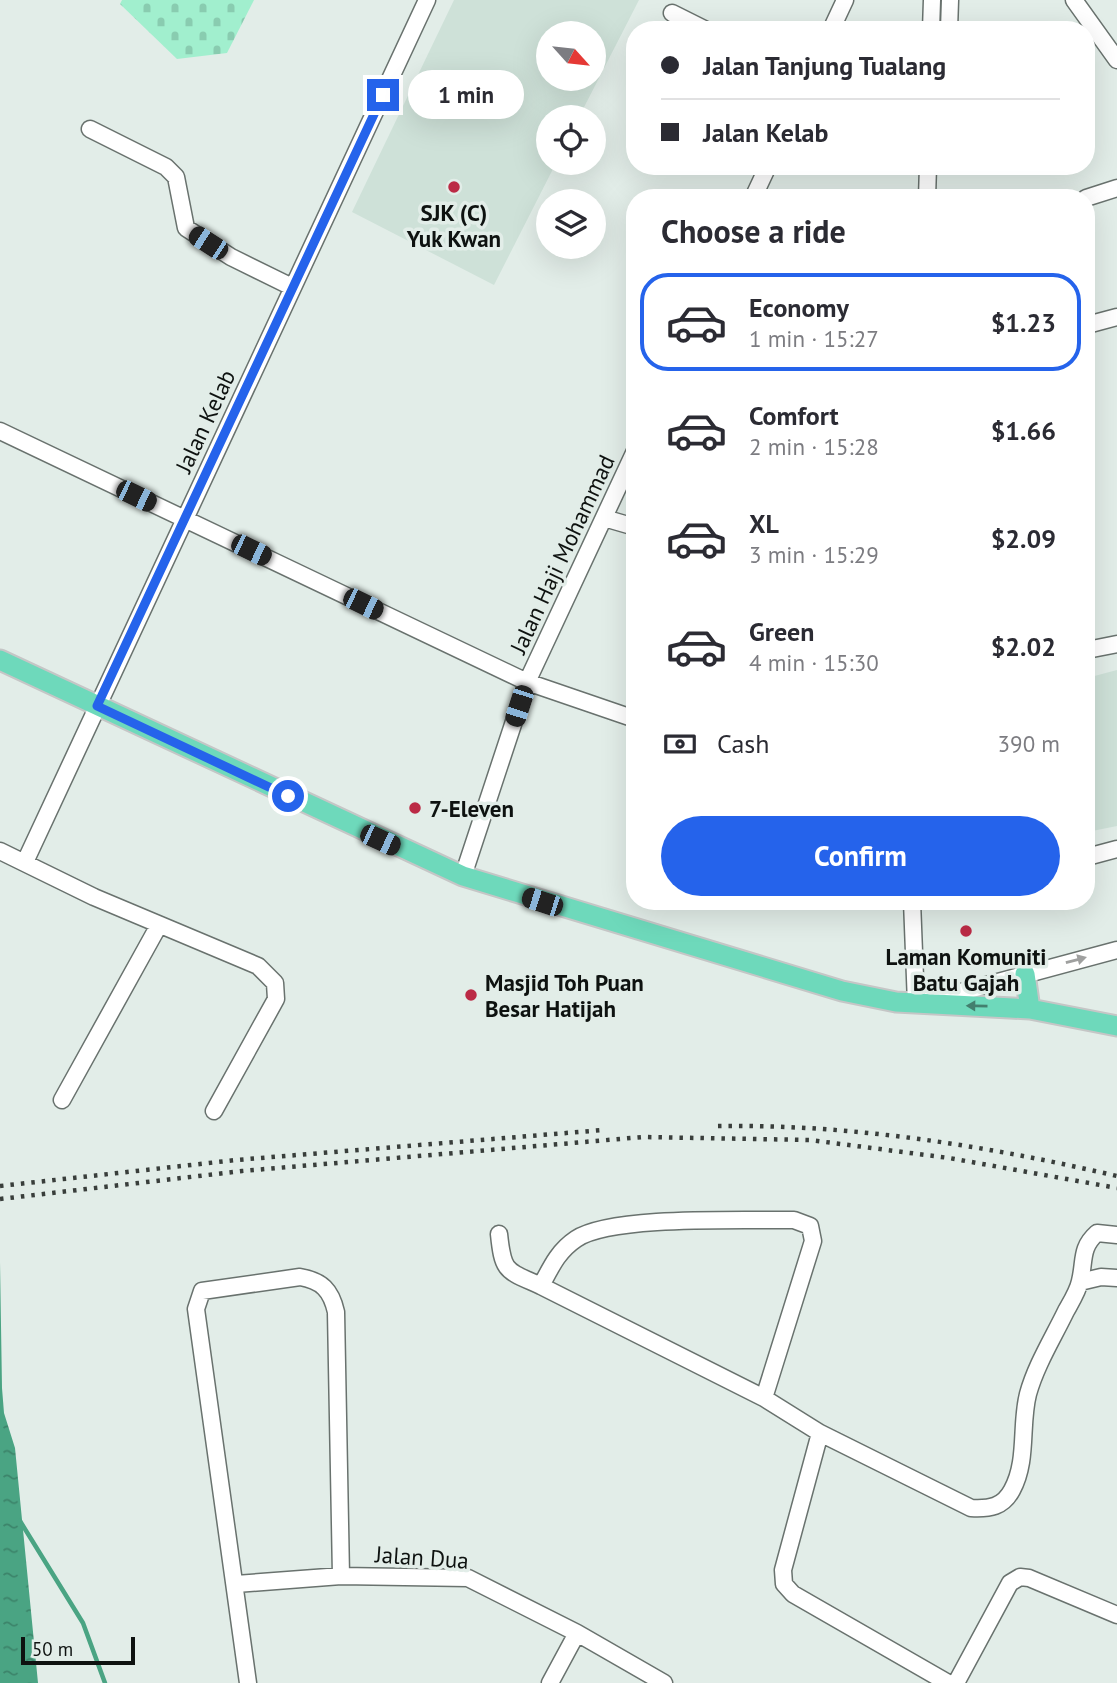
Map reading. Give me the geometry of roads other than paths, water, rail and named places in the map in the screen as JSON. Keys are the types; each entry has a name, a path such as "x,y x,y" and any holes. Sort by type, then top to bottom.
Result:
{"main road":[{"path":"0,660 463,876 842,991 916,1004 1030,1009 1117,1026"},
{"path":"1025,974 1030,1009"}],"street":[{"name":"Jalan Kelab","path":"25,862 427,0"},
{"path":"835,21 845,0"},
{"path":"931,21 932,0"},
{"path":"949,21 950,0"},
{"path":"1074,0 1089,21"},
{"path":"672,13 688,21"},
{"path":"1095,29 1117,60"},
{"path":"90,129 176,177 186,228 231,257 292,287"},
{"path":"1095,195 1117,188"},
{"path":"1095,324 1117,317"},
{"path":"0,431 527,682 626,716"},
{"name":"Jalan Haji Mohammad","path":"463,876 527,682 626,470"},
{"path":"604,518 626,524"},
{"path":"1095,648 1117,644"},
{"path":"1095,855 1117,849"},
{"path":"0,851 159,925 258,966 275,983 276,999 214,1111"},
{"path":"912,910 916,1004 1117,950"},
{"path":"62,1100 159,925"},
{"path":"541,1286 557,1255 577,1238 608,1227 794,1220 810,1226 813,1241 764,1398"},
{"path":"499,1234 502,1263 510,1271 764,1398 820,1433 971,1508 987,1509 1002,1504 1013,1489 1021,1464 1028,1396 1080,1282 1086,1242 1097,1233 1117,1235"},
{"path":"247,1683 236,1584 196,1309 202,1291 300,1277 314,1280 326,1287 336,1312 341,1576"},
{"path":"1080,1282 1117,1278"},
{"path":"820,1433 783,1570 784,1584 793,1594 948,1683"},
{"name":"Jalan Dua","path":"236,1584 341,1576 468,1578 577,1633 664,1683"},
{"path":"956,1683 1010,1583 1020,1577 1117,1615"},
{"path":"550,1683 577,1633"}],"water":[{"path":"0,1262 4,1413 15,1448 38,1683 0,1683"}],"waterway":[{"path":"20,1521 83,1623 105,1683"}],"railway":[{"path":"718,1126 818,1129 919,1139 1019,1155 1117,1176"},
{"path":"0,1186 236,1160 603,1130"},
{"path":"0,1199 242,1171 643,1137 810,1140 949,1158 1117,1188"}],"place":[{"name":"SJK (C) Yuk Kwan","path":"454,187"},
{"name":"7-Eleven","path":"415,808"},
{"name":"Laman Komuniti Batu Gajah","path":"966,931"},
{"name":"Masjid Toh Puan Besar Hatijah","path":"471,995"}]}
